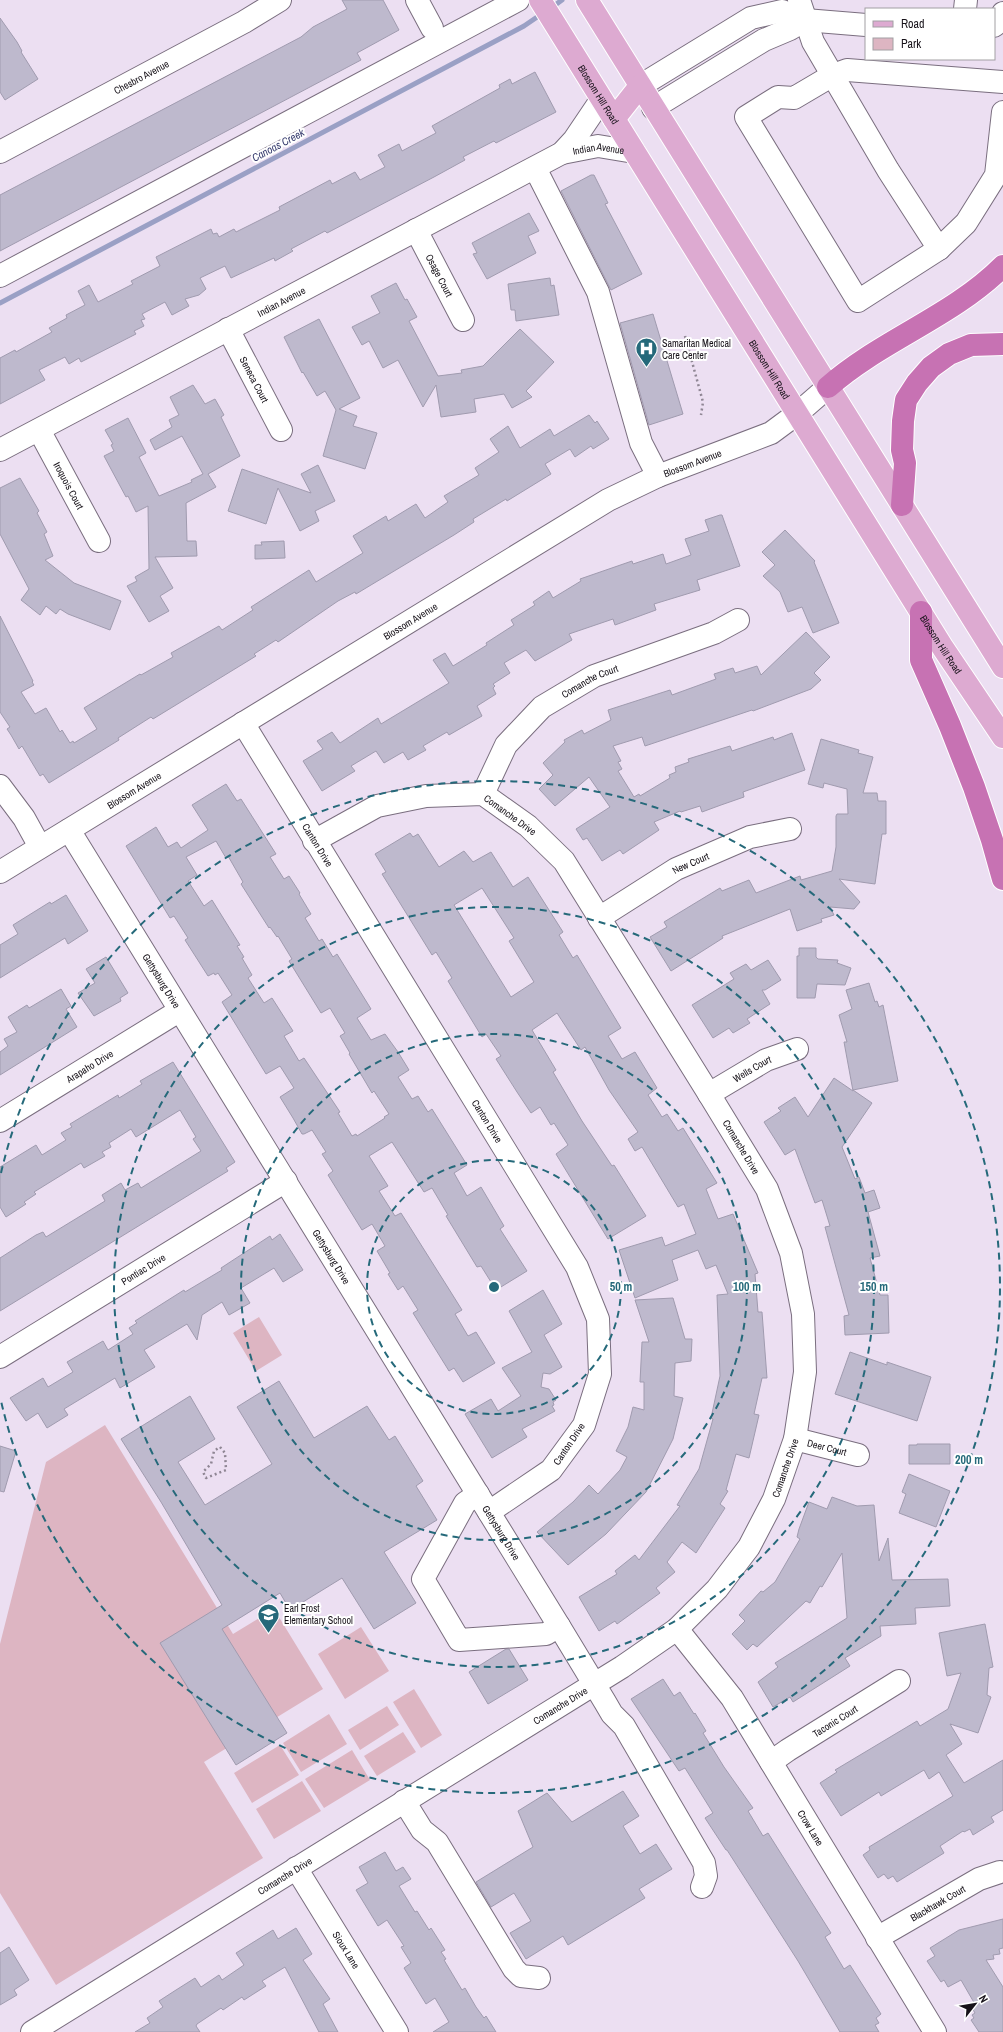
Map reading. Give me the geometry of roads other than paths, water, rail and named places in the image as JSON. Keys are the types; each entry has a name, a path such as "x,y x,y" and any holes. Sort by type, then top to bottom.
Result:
{"highway":[{"path":"828,387 846,371 962,300 984,284 1003,266"},
{"path":"902,504 905,463 902,450 903,421 906,400 917,383 931,367 949,354 971,345 1003,344"},
{"path":"921,612 920,660 950,726 974,787 1003,878"}],"main road":[{"name":"Blossom Hill Road","path":"540,0 921,612 1003,737"},
{"path":"589,3 653,108 1003,667"},
{"path":"614,119 640,86"},
{"path":"614,119 653,108"}],"street":[{"name":"Chesbro Avenue","path":"0,152 237,26 280,0"},
{"path":"417,0 432,28"},
{"path":"0,276 518,0"},
{"path":"751,18 757,7 767,0"},
{"path":"802,10 813,42 888,170 939,249"},
{"path":"653,108 764,40 802,10"},
{"path":"640,86 751,18 782,11 802,10 865,26"},
{"path":"995,25 1001,20 1003,13"},
{"path":"1003,82 847,70 832,75 794,98 778,97 746,117 858,301 939,249 966,223 996,175 1003,112"},
{"name":"Indian Avenue","path":"562,153 578,135 601,100"},
{"name":"Indian Avenue","path":"0,450 562,153 598,146 634,152"},
{"path":"535,168 598,292 642,443 658,476"},
{"name":"Osage Court","path":"416,230 463,320"},
{"name":"Seneca Court","path":"228,330 281,430"},
{"name":"Blossom Avenue","path":"0,872 574,520 625,491 658,476 767,434 798,413 828,387"},
{"name":"Iroquois Court","path":"39,430 99,541"},
{"name":"Comanche Court","path":"483,794 506,745 542,707 594,676 714,633 738,620"},
{"name":"Canton Drive","path":"243,723 314,841 577,1267 598,1319 600,1374 584,1425 551,1470 483,1503 465,1503 423,1579 459,1640 546,1634 560,1626"},
{"path":"0,786 24,818 40,847"},
{"name":"Comanche Drive","path":"32,2032 595,1684 677,1629 717,1589 749,1547 774,1499 795,1439 805,1372 803,1314 791,1253 767,1190 564,861 528,826 483,794 426,796 377,806 314,841"},
{"name":"New Court","path":"599,918 676,868 750,837 790,829"},
{"name":"Gettysburg Drive","path":"69,830 179,1011 286,1181 560,1626 612,1714 624,1726 704,1863 706,1876 702,1887"},
{"name":"Arapaho Drive","path":"0,1121 179,1011"},
{"name":"Wells Court","path":"709,1094 766,1060 797,1049"},
{"name":"Pontiac Drive","path":"0,1357 286,1181"},
{"name":"Deer Court","path":"795,1439 858,1455"},
{"name":"Crow Lane","path":"677,1629 732,1698 935,2032"},
{"name":"Taconic Court","path":"771,1762 899,1681"},
{"path":"404,1801 422,1830 437,1842 514,1969 521,1976 539,1978"},
{"name":"Sioux Lane","path":"296,1868 397,2032"},
{"name":"Blackhawk Court","path":"877,1938 979,1879 1000,1872"}],"waterway":[{"name":"Canoas Creek","path":"551,8 562,0"},
{"name":"Canoas Creek","path":"0,303 524,26 543,13"}],"place":[{"name":"Samaritan Medical Care Center","path":"646,368"},
{"name":"Earl Frost Elementary School","path":"269,1634"}]}
